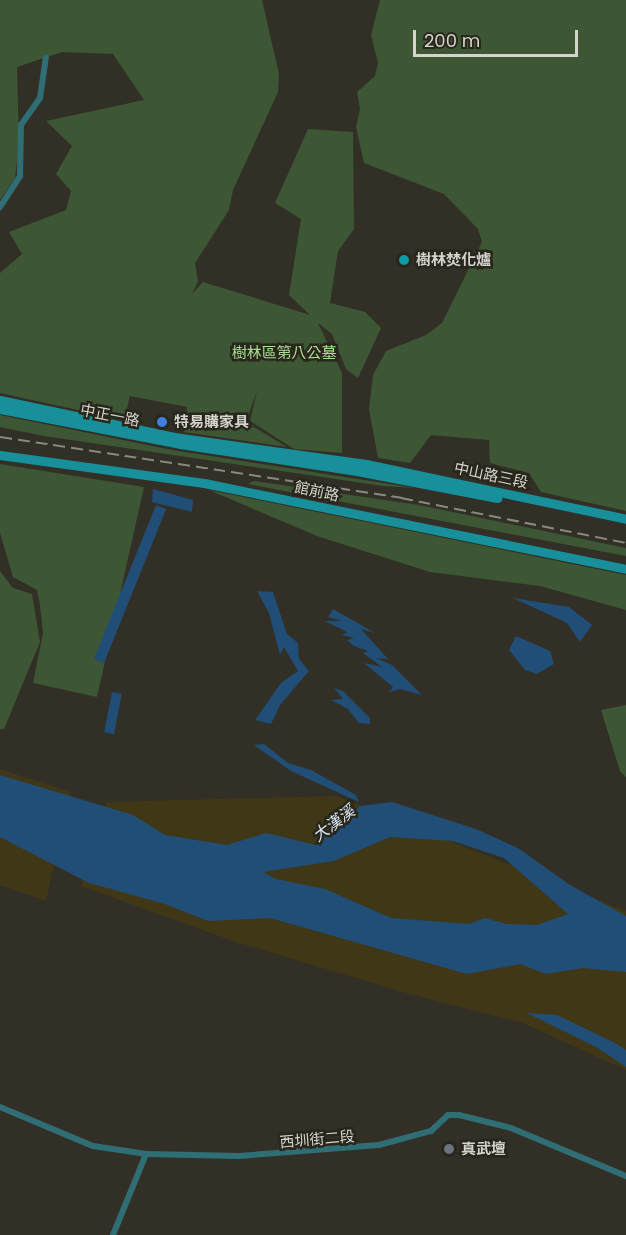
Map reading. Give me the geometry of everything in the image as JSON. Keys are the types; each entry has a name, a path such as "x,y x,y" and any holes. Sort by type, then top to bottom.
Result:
{"main road":[{"name":"中正一路","path":"0,400 174,437 349,461"},
{"name":"中正一路","path":"0,409 180,444 357,471"},
{"name":"館前路","path":"0,455 204,483 626,569"},
{"name":"中山路三段","path":"349,461 626,519"},
{"name":"中山路三段","path":"357,471 626,525"}],"street":[{"path":"0,207 20,176 21,125 40,98 46,57"},
{"name":"西圳街二段","path":"0,1107 93,1146 146,1154 239,1156 329,1151 379,1145 431,1131 448,1115 459,1115 511,1128 626,1176"},
{"path":"113,1235 146,1154"}],"green space":[{"name":"樹林區第八公墓","path":"0,0 262,0 279,74 278,92 233,190 229,210 195,263 198,281 192,294 203,282 310,315 289,295 301,219 275,203 308,129 353,132 354,229 338,251 330,303 365,312 381,328 358,378 346,369 332,334 318,323 342,373 342,453 294,449 250,421 257,391 246,422 287,447 184,432 187,407 130,396 124,420 0,393 0,273 22,254 9,232 66,210 71,191 56,174 72,146 46,121 144,100 113,54 62,52 17,67 19,146 15,178 0,200"},
{"path":"380,0 626,0 626,511 541,492 529,473 490,463 489,440 431,435 410,463 378,458 369,409 373,375 386,351 426,335 442,323 482,242 478,229 444,194 364,163 356,127 360,109 357,92 375,76 378,63 371,35"},
{"path":"0,415 172,450 415,488 383,486 44,436 0,427"},
{"path":"0,464 144,487 97,697 33,683 43,633 40,605 37,590 13,577 0,533"},
{"path":"254,481 419,505 626,548 626,556 248,484"},
{"path":"209,490 626,575 626,610 540,586 430,572 317,536"},
{"path":"0,571 13,588 32,594 40,642 4,729 0,729"},
{"path":"626,705 626,777 620,771 601,710"}],"sand":[{"path":"0,769 70,792 46,901 0,885"},
{"path":"336,796 626,911 626,1070 523,1023 406,993 233,941 81,886 107,802"}],"water":[{"path":"153,489 193,500 192,512 152,502"},
{"path":"156,505 166,509 104,663 94,659"},
{"path":"257,591 273,592 287,634 298,643 299,659 309,671 280,705 271,724 255,720 281,683 298,671 284,647 280,655 269,613"},
{"path":"513,598 569,607 592,625 580,642 567,623"},
{"path":"333,609 375,633 361,629 388,659 376,658 392,665 422,695 400,689 389,692 393,687 364,663 382,667 363,653 368,651 354,646 347,640 354,638 342,635 347,632 325,621 342,621 328,617"},
{"path":"516,636 550,651 554,664 537,674 525,670 509,650"},
{"path":"334,688 343,691 370,718 370,724 359,723 348,709 331,700 343,699"},
{"path":"112,692 122,694 114,734 104,732"},
{"path":"264,744 288,763 311,770 356,795 359,802 291,771 254,745"},
{"path":"0,775 133,815 165,835 227,845 266,833 316,845 360,806 392,802 476,829 518,848 570,885 626,916 626,972 583,968 546,974 520,964 467,974 270,918 208,921 165,904 89,883 0,837","holes":["390,837 453,841 504,858 568,914 537,925 506,924 485,918 469,924 391,918 325,889 276,879 263,872 334,861"]},
{"path":"527,1013 557,1015 613,1042 626,1050 626,1067 596,1047"}],"railway":[{"path":"0,437 401,498 626,543"}],"place":[{"name":"樹林焚化爐","path":"404,260"},
{"name":"特易購家具","path":"162,422"},
{"name":"真武壇","path":"449,1149"}],"water label":[{"name":"大漢溪","path":"334,824"}]}
